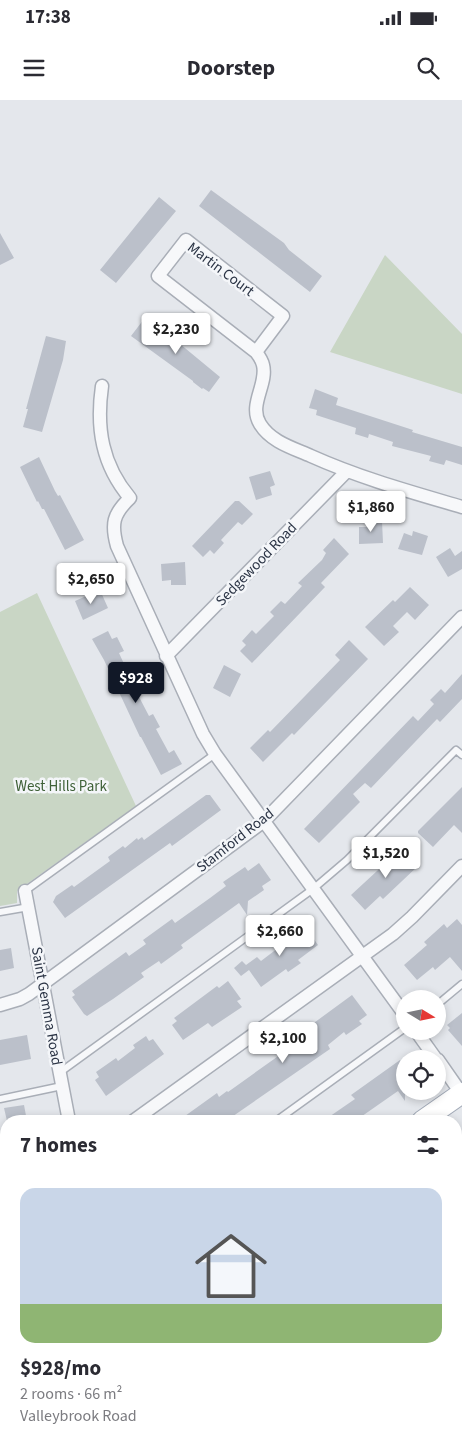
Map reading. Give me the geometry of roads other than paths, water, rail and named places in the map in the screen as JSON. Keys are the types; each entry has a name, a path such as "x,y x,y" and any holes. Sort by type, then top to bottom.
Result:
{"main road":[{"path":"431,1115 462,1093"}],"street":[{"name":"Martin Court","path":"186,240 283,316 256,352 158,276 186,240"},
{"path":"256,352 264,367 256,411 259,423 278,442 346,472 462,507"},
{"path":"102,386 99,416 100,435 112,472 130,498 116,514 114,524 115,541 122,560 203,734 215,754 396,1003"},
{"name":"Sedgewood Road","path":"166,656 346,472"},
{"name":"Stamford Road","path":"0,1006 20,999 43,983 264,821 462,617"},
{"path":"141,1115 393,934 462,866"},
{"name":"Saint Gemma Road","path":"25,891 68,1115"},
{"path":"446,1072 462,1093"}],"lane":[{"path":"60,1073 313,890 347,860 456,750 462,755"},
{"path":"25,891 215,754"},
{"path":"0,912 29,907"},
{"path":"446,997 462,984"},
{"path":"284,1115 396,1034"},
{"path":"0,1099 62,1086"}],"park label":[{"name":"West Hills Park","path":"61,786"}]}
